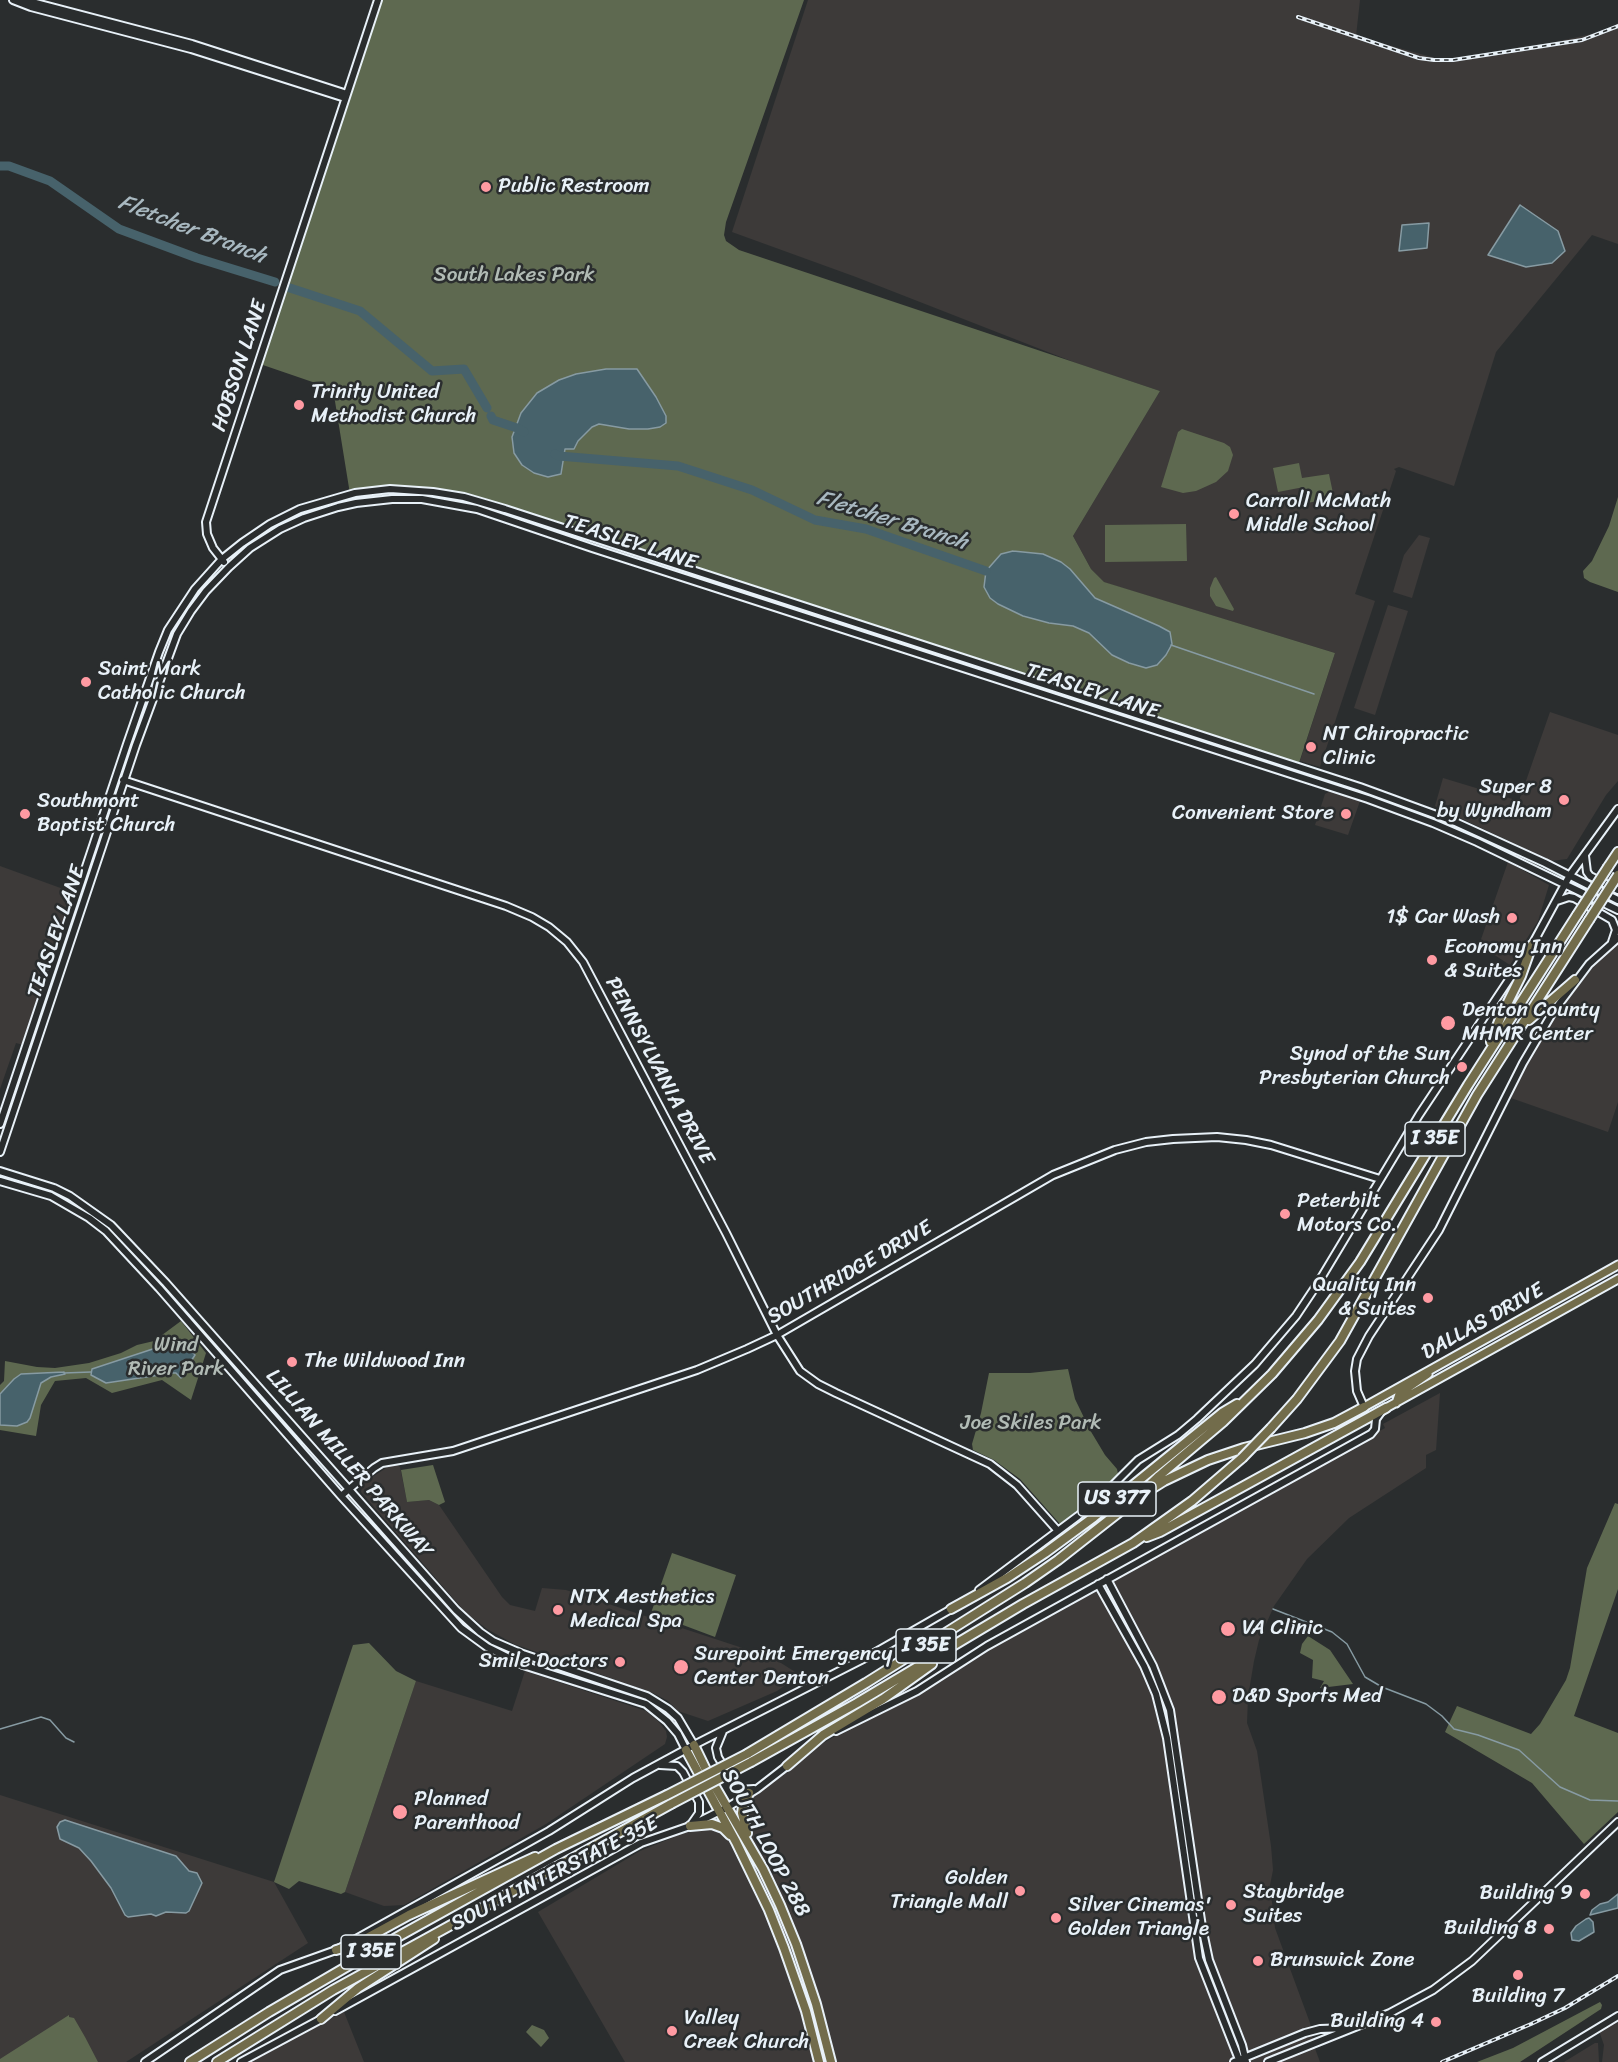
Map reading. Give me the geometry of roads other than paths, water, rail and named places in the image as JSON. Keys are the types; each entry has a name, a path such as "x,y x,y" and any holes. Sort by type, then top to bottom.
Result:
{"highway":[{"name":"I 35E","path":"190,2062 339,1970 556,1849 747,1754 876,1677 1025,1583 1099,1530 1250,1396 1318,1320 1360,1262 1487,1055 1618,852"},
{"name":"I 35E","path":"217,2062 333,1990 751,1762 969,1637 1132,1543 1192,1501 1242,1458 1271,1428 1319,1371 1345,1334 1466,1114 1618,875"},
{"path":"1487,1055 1500,1016 1521,976 1532,945"},
{"path":"1523,1025 1575,980"},
{"name":"US 377","path":"951,1610 1045,1553 1094,1517 1222,1413 1250,1396"},
{"path":"1132,1502 1191,1467 1244,1448 1305,1433 1334,1423 1364,1407"},
{"path":"1132,1543 1160,1532 1386,1408"},
{"path":"787,1766 823,1735 883,1699 969,1637"},
{"name":"SOUTH LOOP 288","path":"693,1745 763,1869 794,1940 816,2004 831,2062"},
{"name":"SOUTH LOOP 288","path":"686,1750 736,1842 783,1945 806,2012 819,2062"},
{"path":"749,1843 742,1813 743,1806 753,1791"},
{"path":"690,1826 705,1824 718,1826 736,1842"},
{"path":"336,1950 354,1945 418,1911 525,1860 556,1849"},
{"path":"321,2019 358,1988 436,1938 462,1918"},
{"path":"783,1945 794,1940"}],"main road":[{"name":"HOBSON LANE","path":"229,567 213,548 207,534 206,522 378,0"},
{"path":"16,1 32,2 192,44 346,97"},
{"name":"TEASLEY LANE","path":"0,1124 168,630 195,589 222,560 270,524 311,505 336,497 390,489 465,497 1298,766 1436,814 1570,875 1618,900"},
{"name":"TEASLEY LANE","path":"0,1152 124,781 177,634 199,600 250,548 280,529 338,507 402,499 422,499 465,506 1316,782 1433,823 1618,910"},
{"name":"PENNSYLVANIA DRIVE","path":"116,778 506,906 543,923 567,942 583,962 792,1361 808,1377 836,1393 990,1464 1017,1485 1058,1531"},
{"name":"SOUTH INTERSTATE 35E","path":"145,2062 280,1970 336,1950 549,1831 607,1793 693,1745 827,1678 951,1610 1100,1498 1138,1460 1178,1435 1197,1419 1255,1364 1304,1305 1419,1115 1532,945 1570,875 1618,809"},
{"path":"1433,823 1436,814"},
{"path":"1585,855 1587,872 1590,876 1618,890"},
{"path":"1557,901 1569,897 1574,898 1612,920 1616,930 1610,945"},
{"path":"1364,1407 1358,1391 1355,1371 1362,1349 1388,1305 1439,1230 1522,1063 1553,1012 1575,980 1618,938"},
{"path":"35,1022 45,1019"},
{"path":"16,1078 24,1082"},
{"name":"SOUTHRIDGE DRIVE","path":"341,1496 382,1463 453,1451 697,1370 777,1335 1053,1174 1091,1159 1146,1142 1196,1137 1246,1140 1271,1145 1380,1179"},
{"name":"LILLIAN MILLER PARKWAY","path":"0,1171 54,1188 70,1196 111,1225 143,1257 423,1574 472,1625 493,1641 509,1648 641,1694 668,1709 678,1718 693,1745"},
{"name":"LILLIAN MILLER PARKWAY","path":"0,1180 51,1196 89,1218 106,1231 461,1628 499,1653 523,1665 646,1704 678,1734 686,1750"},
{"name":"DALLAS DRIVE","path":"1364,1407 1618,1265"},
{"name":"DALLAS DRIVE","path":"1386,1408 1618,1279"},
{"path":"1396,1403 1399,1394 1420,1382 1437,1367"},
{"name":"SOUTH INTERSTATE 35E","path":"241,2062 641,1844 690,1826 728,1807 834,1732 927,1685 987,1646 1371,1434 1375,1429 1377,1416 1386,1408"},
{"path":"416,1579 423,1574"},
{"path":"1107,1579 1154,1666 1164,1692 1175,1736 1208,1954 1241,2061"},
{"path":"1098,1584 1144,1666 1156,1694 1167,1738 1199,1958 1241,2061"},
{"path":"499,1653 509,1648"},
{"path":"599,1689 600,1680"},
{"path":"1156,1694 1164,1692"},
{"path":"723,1730 716,1748 718,1757 738,1790 753,1791"},
{"path":"1171,1771 1178,1764"},
{"path":"659,1765 673,1765 680,1768 699,1802 699,1813 690,1826"},
{"path":"1171,1771 1179,1773"},
{"path":"1268,2062 1334,2037 1410,2003 1458,1973 1618,1822"},
{"path":"1186,1879 1195,1877"},
{"path":"1214,1999 1224,2000"},
{"path":"1217,2006 1224,2000"},
{"path":"1542,2062 1618,2016"},
{"path":"1241,2061 1305,2033 1320,2029 1352,2028"},
{"path":"154,2062 158,2053"}],"water":[{"path":"1520,205 1558,231 1565,251 1552,263 1526,267 1488,255"},
{"path":"1429,223 1427,248 1399,251 1402,225"},
{"path":"606,369 637,369 656,397 666,416 666,423 660,427 648,429 629,429 599,424 592,427 578,441 574,449 565,449 561,474 548,477 534,473 522,465 514,453 512,437 521,413 537,393 559,380 576,374"},
{"path":"1013,551 1043,554 1061,562 1095,598 1170,632 1172,644 1166,655 1157,665 1146,668 1129,663 1112,655 1089,633 1073,626 1023,616 998,604 990,598 984,587 986,571 1001,554"},
{"path":"177,1341 187,1346 195,1355 181,1378 173,1373 106,1383 91,1375 92,1369"},
{"path":"64,1372 65,1374 51,1377 41,1383 27,1422 17,1426 0,1425 0,1394 14,1379 21,1374"},
{"path":"65,1820 176,1856 189,1871 197,1873 202,1883 189,1911 186,1913 166,1912 156,1916 151,1914 128,1917 125,1915 111,1888 91,1861 79,1848 60,1839 57,1827"},
{"path":"1618,1894 1618,1908 1590,1915 1592,1910 1600,1904 1608,1902"},
{"path":"1589,1918 1593,1922 1594,1932 1579,1941 1572,1940 1571,1933 1576,1926"}],"waterway":[{"name":"Fletcher Branch","path":"0,166 9,166 50,181 119,229 197,258 275,282"},
{"name":"Fletcher Branch","path":"290,288 360,311 432,371 464,369 487,408"},
{"name":"Fletcher Branch","path":"491,416 493,420 524,432"},
{"name":"Fletcher Branch","path":"555,454 678,466 752,490 815,520 866,529 986,571"},
{"name":"Fletcher Branch","path":"1171,645 1314,694"},
{"path":"64,1373 91,1372"},
{"path":"1273,1609 1332,1632 1347,1644 1365,1677 1382,1687 1426,1704 1454,1729 1519,1750 1560,1787 1590,1800 1618,1801"},
{"path":"0,1729 41,1717 50,1720 66,1738 74,1742"}],"railway":[{"path":"1298,17 1419,58 1434,60 1453,60 1582,40 1618,26"},
{"path":"1442,2062 1565,2008 1618,1976"}],"place":[{"name":"Public Restroom","path":"486,187"},
{"name":"Trinity United Methodist Church","path":"299,405"},
{"name":"Carroll McMath Middle School","path":"1234,514"},
{"name":"Saint Mark Catholic Church","path":"86,682"},
{"name":"NT Chiropractic Clinic","path":"1311,747"},
{"name":"Super 8 by Wyndham","path":"1564,800"},
{"name":"Southmont Baptist Church","path":"25,814"},
{"name":"Convenient Store","path":"1346,814"},
{"name":"1$ Car Wash","path":"1512,918"},
{"name":"Economy Inn & Suites","path":"1432,960"},
{"name":"Denton County MHMR Center","path":"1448,1023"},
{"name":"Synod of the Sun Presbyterian Church","path":"1462,1067"},
{"name":"Peterbilt Motors Co.","path":"1285,1214"},
{"name":"Quality Inn & Suites","path":"1428,1298"},
{"name":"The Wildwood Inn","path":"292,1362"},
{"name":"NTX Aesthetics Medical Spa","path":"558,1610"},
{"name":"VA Clinic","path":"1228,1629"},
{"name":"Smile Doctors","path":"620,1662"},
{"name":"Surepoint Emergency Center Denton","path":"681,1667"},
{"name":"D&D Sports Med","path":"1219,1697"},
{"name":"Planned Parenthood","path":"400,1812"},
{"name":"Golden Triangle Mall","path":"1020,1891"},
{"name":"Building 9","path":"1585,1894"},
{"name":"Staybridge Suites","path":"1231,1905"},
{"name":"Silver Cinemas' Golden Triangle","path":"1056,1918"},
{"name":"Building 8","path":"1549,1929"},
{"name":"Brunswick Zone","path":"1258,1961"},
{"name":"Building 7","path":"1518,1975"},
{"name":"Building 4","path":"1436,2022"},
{"name":"Valley Creek Church","path":"672,2031"}],"park label":[{"name":"South Lakes Park","path":"514,276"},
{"name":"Wind River Park","path":"176,1358"},
{"name":"Joe Skiles Park","path":"1031,1424"}]}
